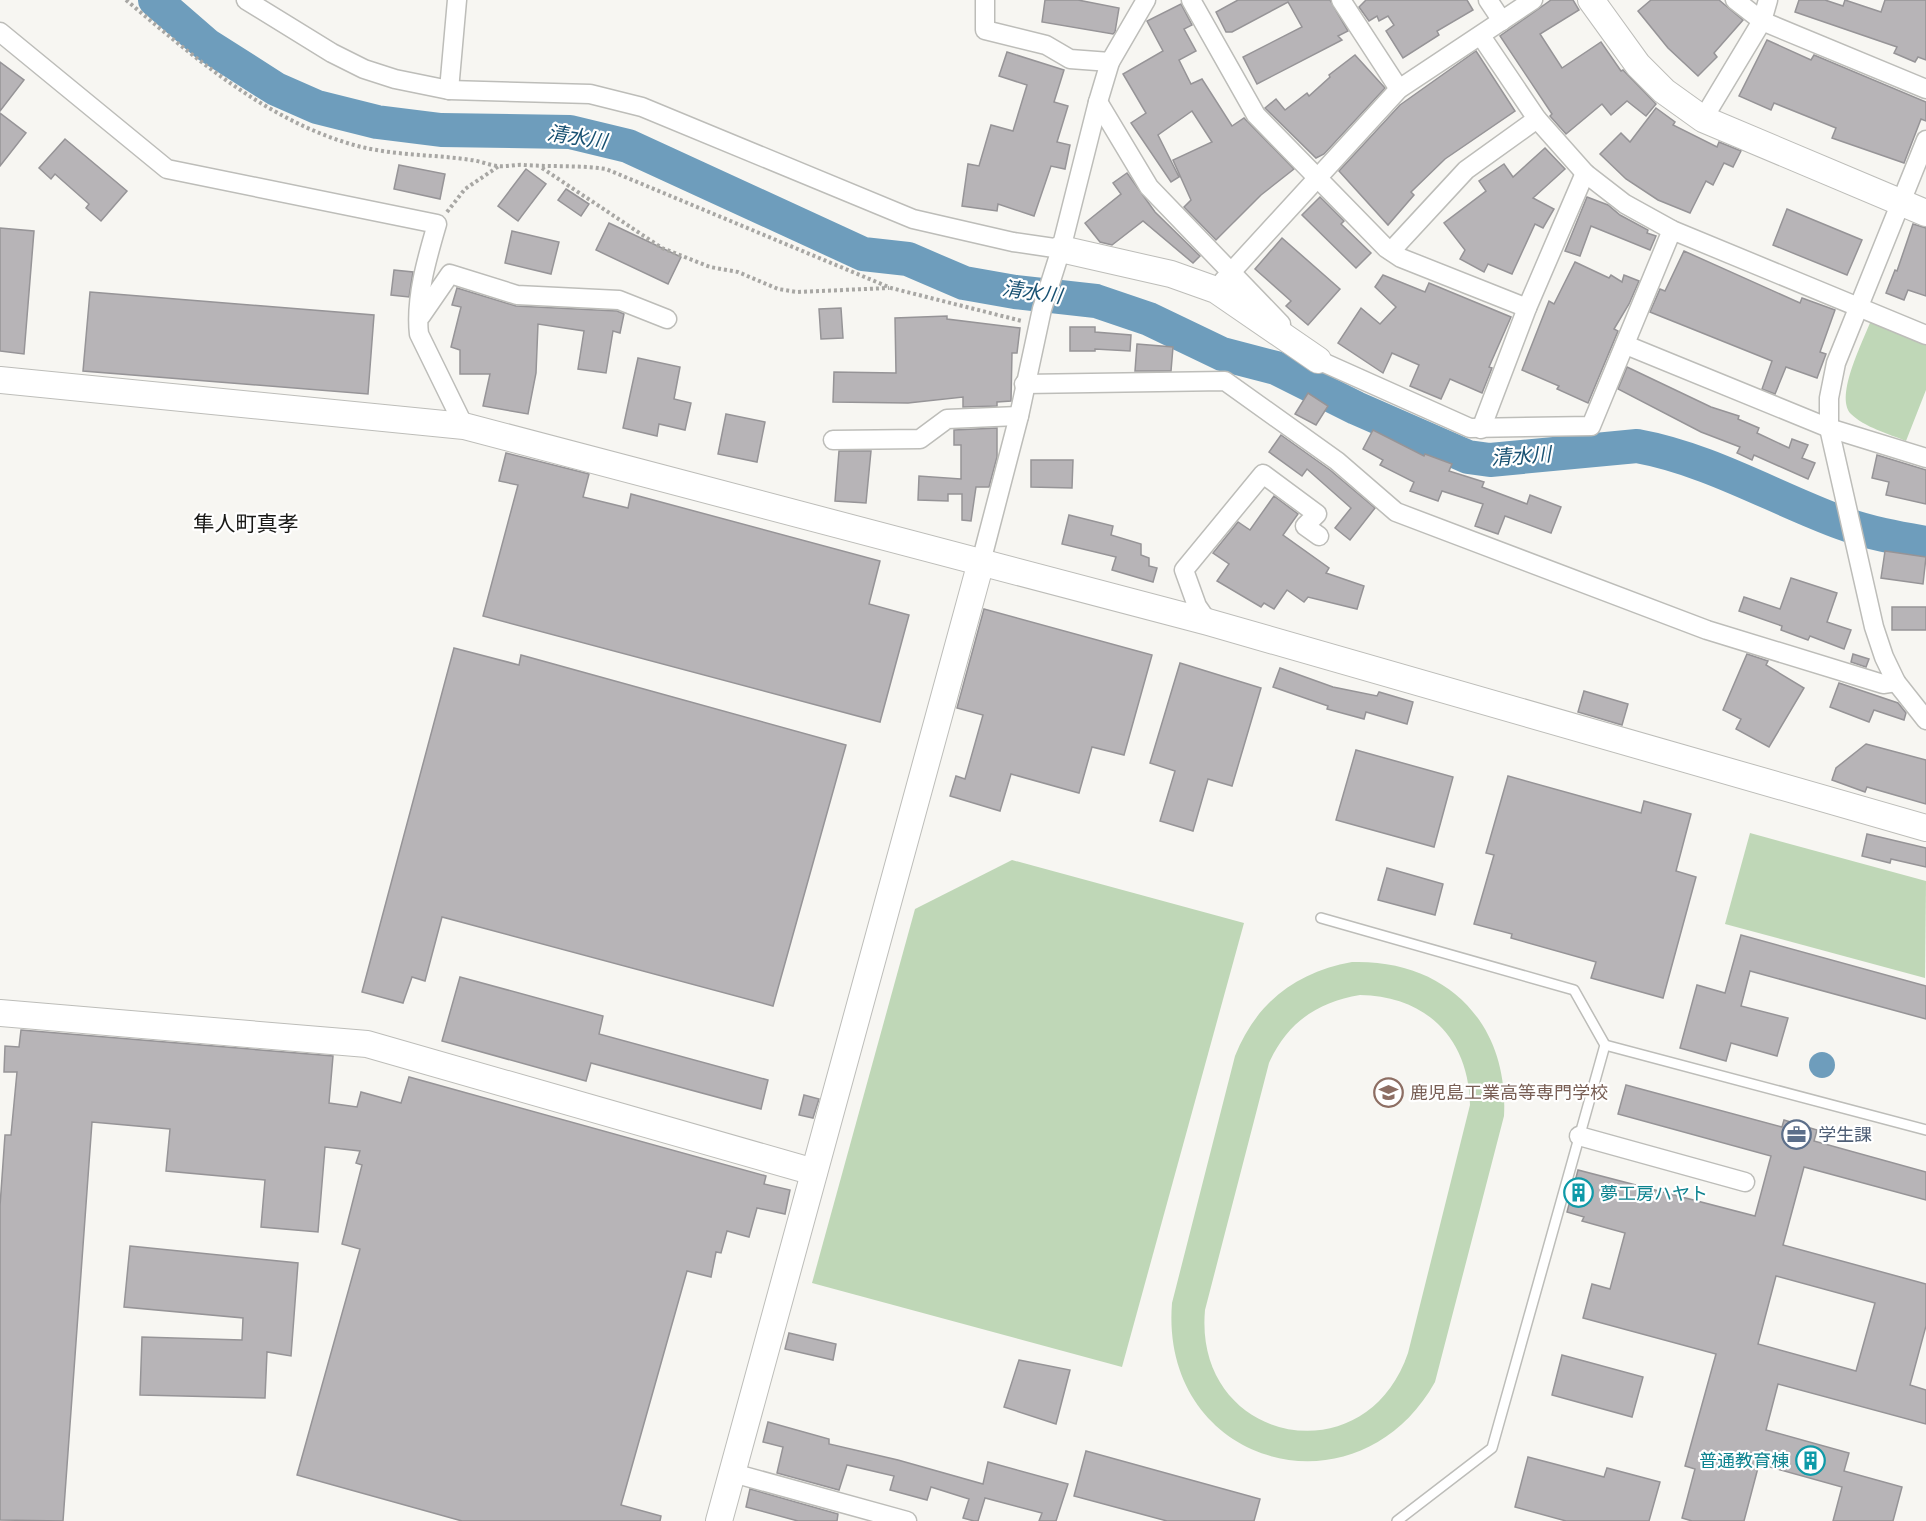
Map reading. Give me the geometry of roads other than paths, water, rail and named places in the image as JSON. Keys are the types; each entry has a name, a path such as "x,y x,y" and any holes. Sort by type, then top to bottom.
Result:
{"street":[{"path":"246,0 332,53 363,69 395,80 449,90 550,91 609,97 642,107 913,219 1013,242 1061,249 1171,274 1223,282"},
{"path":"449,90 457,0"},
{"path":"986,0 986,30 1046,45 1070,59 1110,62"},
{"path":"719,1521 981,562 1019,416 1040,317 1061,249 1098,102 1110,62 1146,0"},
{"path":"1191,0 1256,115 1391,251 1527,308"},
{"path":"1341,0 1399,89"},
{"path":"1488,0 1502,21"},
{"path":"1223,282 1399,89 1533,0"},
{"path":"1591,0 1638,65 1664,91 1703,118 1926,213"},
{"path":"1735,0 1762,21 1926,89"},
{"path":"1703,118 1762,21 1768,0"},
{"path":"0,32 167,169 436,224 429,249 418,320 419,334 464,426"},
{"path":"1481,36 1537,119 1586,173 1625,204 1672,230 1926,334"},
{"path":"1098,102 1149,188 1223,282 1318,360 1460,424 1481,429 1591,426 1672,230"},
{"path":"1391,251 1466,170 1537,119"},
{"path":"1926,140 1834,371 1829,398 1829,428 1858,547 1874,627 1896,682 1926,720"},
{"path":"1481,429 1527,308 1586,173"},
{"path":"418,320 450,274 517,295 619,300 668,319"},
{"path":"1626,345 1829,428 1926,458"},
{"path":"0,380 464,426 1208,622 1926,828"},
{"path":"1024,384 1225,381 1337,461 1396,512 1707,630 1883,684 1896,682"},
{"path":"833,440 920,439 948,419 1019,416"},
{"path":"1208,622 1197,606 1184,570 1263,474 1317,514 1305,526 1319,536"},
{"path":"0,1013 367,1044 814,1172"},
{"path":"1580,1136 1745,1182"},
{"path":"733,1473 907,1521"}],"lane":[{"path":"1321,918 1574,990 1605,1045 1492,1448 1397,1521"},
{"path":"1605,1045 1926,1130"}],"water":[{"path":"145,0 171,0 180,22 177,25"},
{"path":"1822,1052 1832,1055 1835,1065 1832,1075 1822,1078 1812,1075 1809,1065 1812,1055"}],"waterway":[{"name":"清水川","path":"155,0 207,45 276,89 317,107 377,122 441,130 570,132 628,146 863,254 908,259 964,283 1015,292 1096,301 1149,319 1222,354 1276,368 1356,408 1468,457 1490,460 1637,446 1716,469 1852,527 1926,543"}],"place":[{"name":"鹿児島工業高等専門学校","path":"1389,1092"},
{"name":"学生課","path":"1797,1134"},
{"name":"夢工房ハヤト","path":"1579,1193"},
{"name":"普通教育棟","path":"1810,1460"}],"district":[{"name":"隼人町真孝","path":"246,524"}]}
